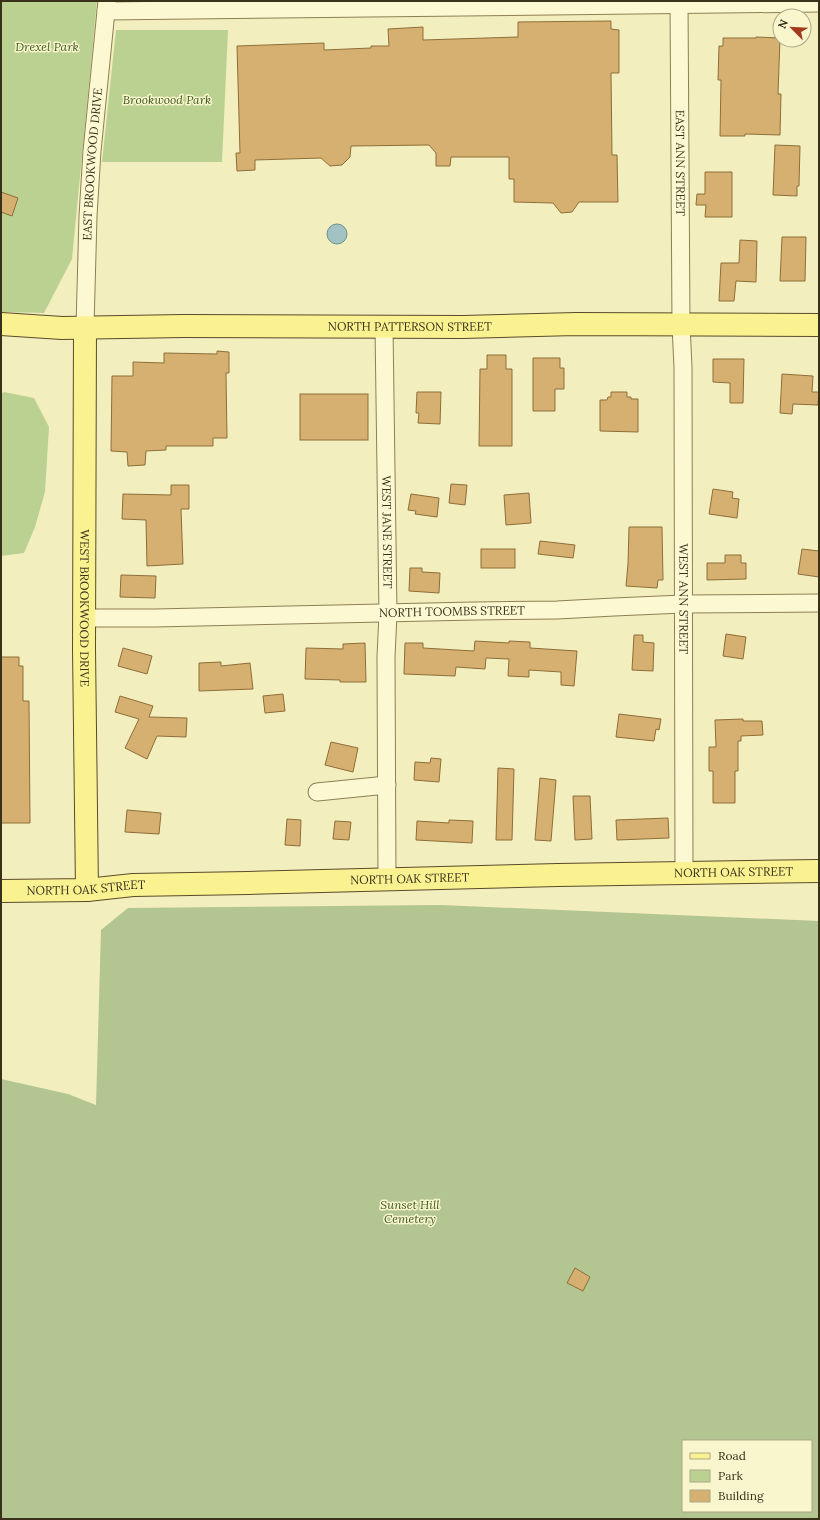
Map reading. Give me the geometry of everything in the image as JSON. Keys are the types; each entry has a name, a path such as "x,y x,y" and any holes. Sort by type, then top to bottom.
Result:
{"main road":[{"name":"NORTH PATTERSON STREET","path":"1,324 62,328 384,328 576,324 819,325"},
{"name":"WEST BROOKWOOD DRIVE","path":"85,327 84,618 87,890"},
{"name":"NORTH OAK STREET","path":"1,891 87,890 133,884 819,871"}],"street":[{"name":"EAST ANN STREET","path":"679,3 681,325"},
{"path":"106,6 819,3"},
{"name":"EAST BROOKWOOD DRIVE","path":"85,327 88,216 92,151 106,6"},
{"name":"WEST ANN STREET","path":"681,325 683,367 684,874"},
{"name":"WEST JANE STREET","path":"384,328 388,614 386,657 387,880"},
{"name":"NORTH TOOMBS STREET","path":"84,618 388,614 557,610 614,606 683,604 819,603"},
{"path":"317,792 387,785"}],"green space":[{"name":"Drexel Park","path":"1,1 97,1 72,259 44,313 1,312"},
{"name":"Brookwood Park","path":"116,30 228,30 222,162 102,162"},
{"path":"4,392 34,398 49,427 45,492 35,527 24,553 1,556 1,394"},
{"name":"Sunset Hill Cemetery","path":"441,905 819,921 819,1519 1,1519 1,1079 68,1094 96,1105 101,930 128,908"}],"water":[{"path":"337,224 344,227 347,234 344,241 337,244 330,241 327,234 330,227"}],"building":[{"path":"611,21 611,29 619,30 619,73 611,73 612,155 617,155 618,202 579,202 572,212 561,213 553,203 514,202 514,179 509,179 509,157 451,157 450,166 436,166 436,153 429,145 351,146 350,157 342,165 330,166 321,158 255,160 255,170 237,171 236,153 240,153 237,46 324,43 324,50 371,48 371,46 389,46 388,29 423,27 423,40 518,37 518,22"},
{"path":"723,38 772,38 772,48 780,48 778,94 781,94 780,135 745,134 745,136 720,136 721,80 718,80 719,46 723,46"},
{"path":"775,145 800,146 799,186 797,186 797,196 773,195"},
{"path":"705,172 732,172 732,217 705,217 706,205 696,205 697,194 705,194"},
{"path":"1,192 18,198 12,216 1,212"},
{"path":"782,237 806,237 805,281 780,281"},
{"path":"740,240 757,241 756,282 736,281 734,301 719,301 721,263 739,263"},
{"path":"217,351 229,352 229,373 226,373 227,438 213,438 213,446 166,446 166,450 146,451 145,465 128,466 127,452 111,451 112,376 133,376 133,362 164,363 164,353 217,354"},
{"path":"487,355 506,355 506,369 512,369 512,446 479,446 480,369 487,369"},
{"path":"533,358 560,358 560,368 564,368 564,389 555,389 555,411 533,411"},
{"path":"713,359 744,359 743,403 730,403 730,383 713,382"},
{"path":"782,374 813,376 812,392 819,392 818,405 793,404 792,414 780,413"},
{"path":"417,392 441,392 440,424 418,423 419,413 416,413"},
{"path":"611,392 627,392 627,397 631,397 631,399 638,399 638,432 600,431 600,400 607,400 608,397 611,397"},
{"path":"300,394 368,394 368,440 300,440"},
{"path":"451,484 467,485 465,505 449,503"},
{"path":"171,485 189,485 189,509 181,509 183,564 147,566 146,520 122,519 123,494 171,495"},
{"path":"713,489 733,492 732,498 739,499 737,518 709,514"},
{"path":"529,493 531,523 506,525 504,495"},
{"path":"411,494 439,498 437,517 415,514 416,511 408,510"},
{"path":"629,527 662,527 663,580 658,580 657,588 626,586"},
{"path":"540,541 575,545 573,558 538,554"},
{"path":"481,549 515,549 515,568 481,568"},
{"path":"802,549 819,551 819,577 798,574"},
{"path":"725,555 741,555 741,563 746,563 746,579 707,580 707,563 725,563"},
{"path":"410,568 422,568 422,572 440,573 439,593 409,591"},
{"path":"121,575 156,576 155,598 120,597"},
{"path":"726,634 746,637 743,659 723,656"},
{"path":"634,635 643,635 643,642 654,643 653,671 632,670"},
{"path":"475,641 509,643 509,641 530,642 530,648 577,651 574,686 561,685 561,672 529,670 529,677 508,676 509,659 486,658 485,669 456,667 455,676 404,674 405,643 423,643 423,648 474,651"},
{"path":"365,643 366,682 340,682 340,680 305,679 306,648 343,649 343,644"},
{"path":"123,648 152,656 147,674 118,666"},
{"path":"1,657 19,657 19,666 23,666 23,701 29,701 30,823 1,823"},
{"path":"221,662 221,666 250,663 253,689 199,691 199,663"},
{"path":"283,694 285,711 265,713 263,696"},
{"path":"120,696 153,706 149,717 187,718 186,737 157,736 147,759 125,748 139,719 115,712"},
{"path":"619,714 661,719 659,730 656,729 654,741 616,737"},
{"path":"743,719 743,721 762,721 763,735 741,736 741,741 738,741 738,771 735,771 735,803 713,803 713,771 709,771 709,747 716,747 715,720"},
{"path":"331,742 358,748 353,772 325,765"},
{"path":"431,758 441,759 439,782 414,780 415,762 430,763"},
{"path":"498,768 514,769 512,840 496,840"},
{"path":"540,778 556,780 551,841 535,840"},
{"path":"573,796 590,796 592,839 575,840"},
{"path":"127,810 161,813 159,834 125,832"},
{"path":"668,818 669,838 617,840 616,820"},
{"path":"287,819 301,820 300,846 285,845"},
{"path":"449,820 473,821 472,843 416,840 417,821 449,823"},
{"path":"335,821 351,822 349,840 333,839"},
{"path":"575,1268 590,1277 583,1291 567,1283"}]}
